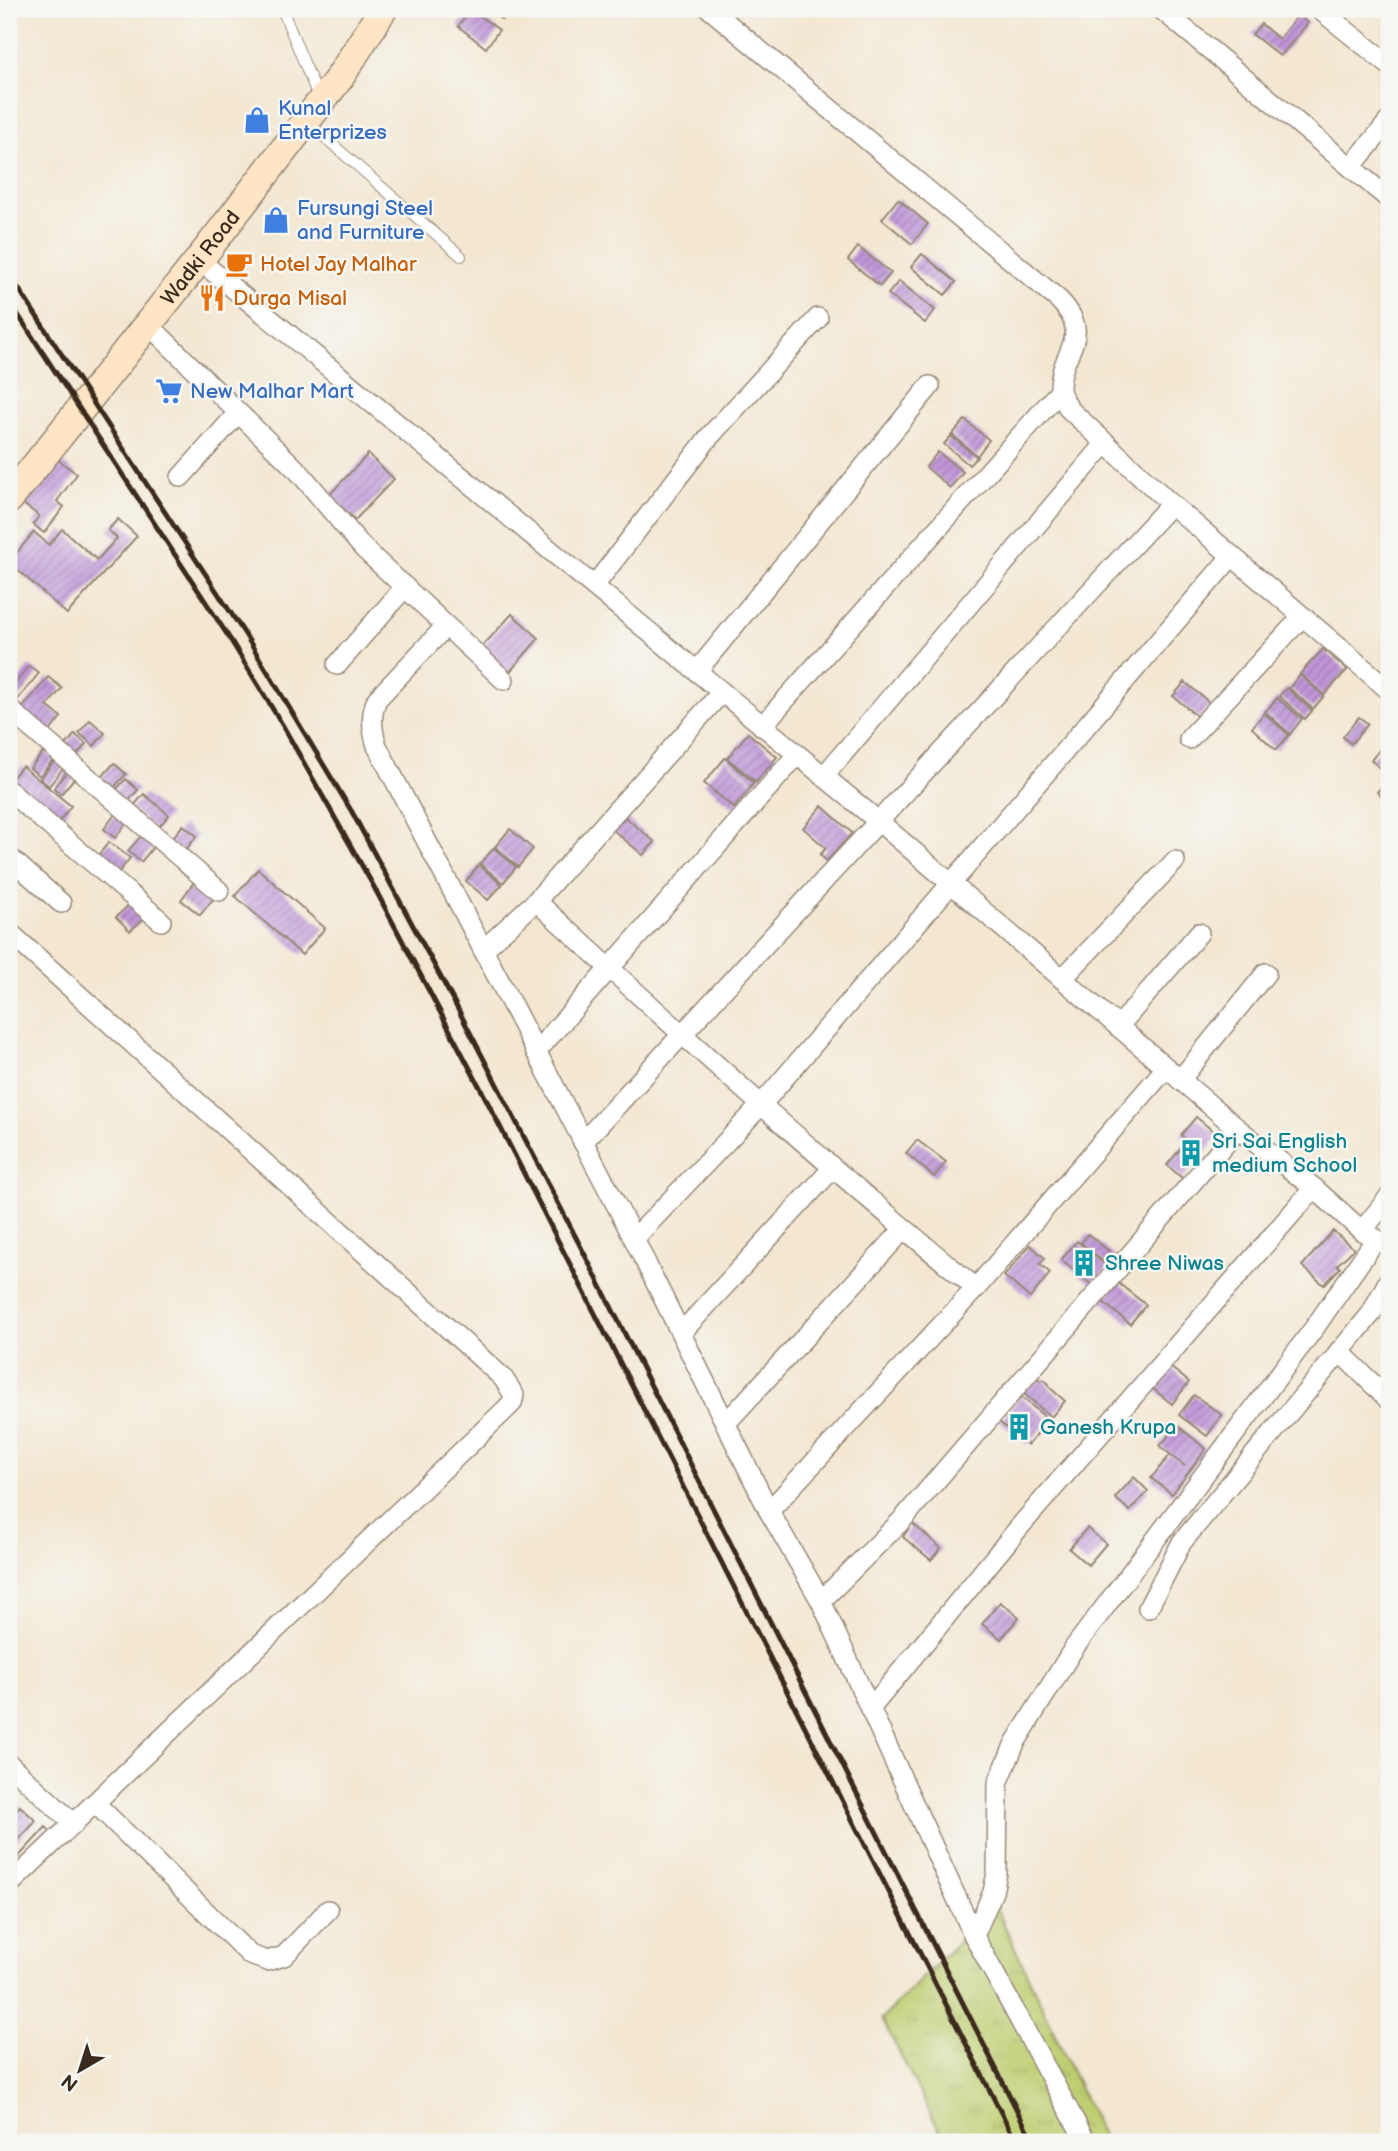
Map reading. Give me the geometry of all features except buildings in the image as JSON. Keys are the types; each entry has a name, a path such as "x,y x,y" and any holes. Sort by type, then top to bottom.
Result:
{"street":[{"name":"Wadki Road","path":"9,499 314,112 340,77 383,9"},
{"path":"710,9 1059,300 1073,314 1076,337 1060,391 762,726"},
{"path":"1161,9 1389,199"},
{"path":"1321,9 1389,65"},
{"path":"1351,167 1389,121"},
{"path":"199,260 878,821 1238,1129 1376,1239"},
{"path":"594,586 709,437 818,318"},
{"path":"148,324 300,474 363,548 504,680"},
{"path":"697,671 930,386"},
{"path":"1060,391 1069,409 1171,504 1389,690"},
{"path":"181,477 238,412"},
{"path":"824,776 1105,443"},
{"path":"583,1142 1171,504"},
{"path":"634,1239 762,1104 1231,556"},
{"path":"337,665 405,587"},
{"path":"1189,739 1302,617"},
{"path":"446,626 377,699 373,708 373,733 377,746 682,1332 769,1511 821,1601 974,1936 1086,2142"},
{"path":"483,950 536,901 722,692"},
{"path":"9,709 219,891"},
{"path":"536,1052 797,755"},
{"path":"9,791 161,921"},
{"path":"9,857 61,903"},
{"path":"1062,979 1175,861"},
{"path":"536,901 833,1168 976,1288"},
{"path":"9,932 503,1378 514,1395 512,1403 504,1411 9,1885"},
{"path":"1118,1027 1199,933"},
{"path":"769,1511 1266,972"},
{"path":"821,1601 903,1519 1238,1129"},
{"path":"682,1332 833,1168"},
{"path":"870,1709 1022,1524 1314,1188"},
{"path":"974,1936 998,1873 998,1783 1015,1743 1074,1648 1315,1327 1376,1239 1389,1197"},
{"path":"726,1423 904,1229"},
{"path":"1148,1608 1182,1542 1371,1314 1389,1280"},
{"path":"1339,1351 1389,1400"},
{"path":"9,1764 74,1824"},
{"path":"95,1803 250,1955 267,1961 284,1956 328,1910"}],"lane":[{"path":"282,9 314,112 461,256"}],"green space":[{"path":"995,1905 1105,2142 945,2142 882,2019"}],"railway":[{"path":"9,274 246,636 352,812 586,1257 1033,2142"},
{"path":"9,301 230,639 283,726 374,887 484,1095 1016,2142"}],"place":[{"name":"Kunal Enterprizes","path":"257,120"},
{"name":"Fursungi Steel and Furniture","path":"276,220"},
{"name":"Hotel Jay Malhar","path":"239,264"},
{"name":"Durga Misal","path":"212,298"},
{"name":"New Malhar Mart","path":"169,391"},
{"name":"Sri Sai English medium School","path":"1191,1153"},
{"name":"Shree Niwas","path":"1084,1263"},
{"name":"Ganesh Krupa","path":"1019,1427"}]}
